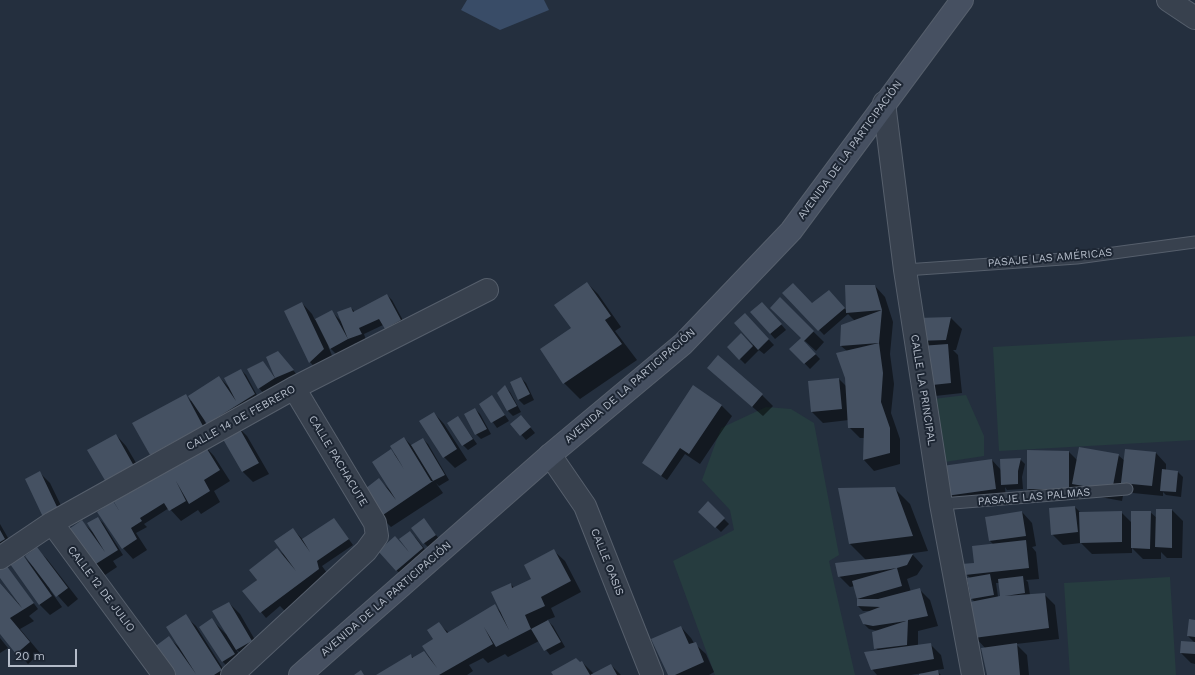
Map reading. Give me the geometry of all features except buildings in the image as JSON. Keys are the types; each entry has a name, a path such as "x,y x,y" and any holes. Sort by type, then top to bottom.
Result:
{"main road":[{"name":"AVENIDA DE LA PARTICIPACIÓN","path":"300,675 550,456 683,344 791,231 962,0"}],"street":[{"path":"1168,0 1195,18"},
{"name":"CALLE LA PRINCIPAL","path":"884,104 905,270 941,504 973,675"},
{"name":"CALLE 14 DE FEBRERO","path":"0,558 52,523 294,388 487,290"},
{"name":"CALLE PACHACUTE","path":"232,675 366,551 377,536 375,523 294,388"},
{"name":"CALLE OASIS","path":"550,456 585,506 652,675"},
{"name":"CALLE 12 DE JULIO","path":"52,523 164,675"}],"lane":[{"name":"PASAJE LAS AMÉRICAS","path":"905,270 1077,258 1195,242"},
{"name":"PASAJE LAS PALMAS","path":"941,504 1127,489"}],"green space":[{"path":"1195,336 1195,440 999,451 993,347"},
{"path":"966,395 984,436 984,456 938,463 925,400"},
{"path":"766,407 791,409 814,423 839,555 829,561 855,675 715,675 673,561 734,530 730,510 702,480 721,428"},
{"path":"1170,577 1176,675 1070,675 1064,583"}],"water":[{"path":"467,0 544,0 549,10 500,30 461,10"}]}
